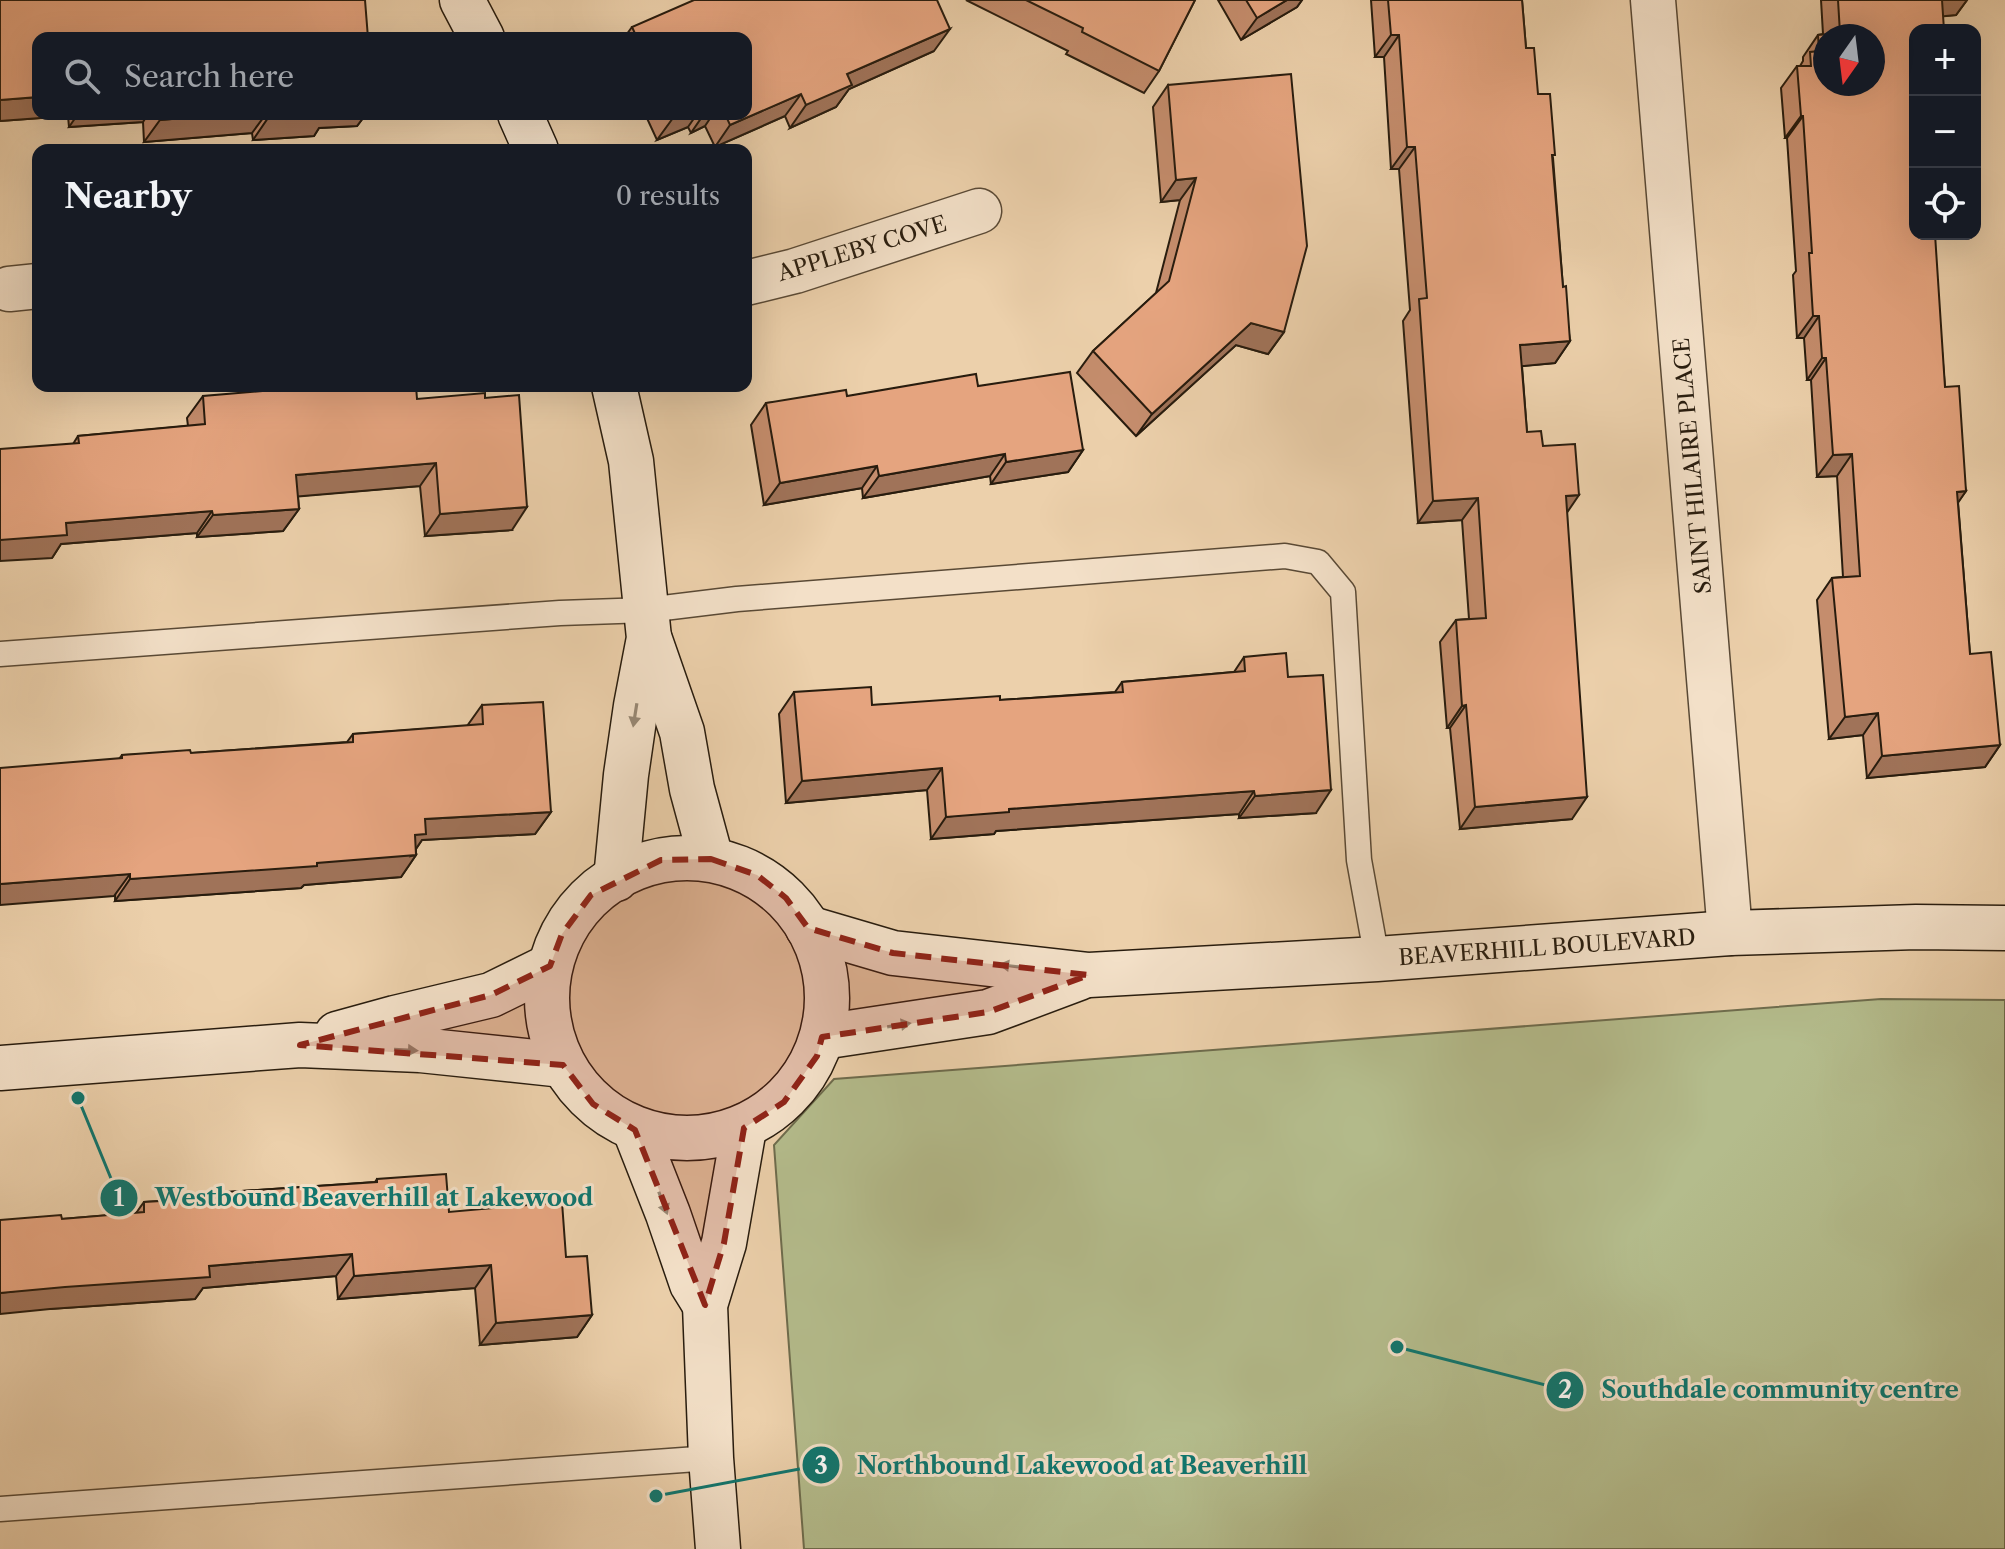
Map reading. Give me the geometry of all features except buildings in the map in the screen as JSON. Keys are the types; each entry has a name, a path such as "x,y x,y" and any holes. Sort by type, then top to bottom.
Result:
{"street":[{"path":"462,0 479,32"},
{"name":"SAINT HILAIRE PLACE","path":"1653,0 1730,933"},
{"path":"523,120 533,144"},
{"name":"APPLEBY COVE","path":"752,282 795,271 979,211"},
{"path":"615,392 631,461 648,624 682,732 692,789 711,859"},
{"path":"616,879 626,775 648,624"},
{"path":"711,859 757,875 786,898 815,938 829,1009 817,1056 784,1102 744,1128 683,1140 635,1130 593,1104 563,1065 548,1012 550,966 562,934 591,895 633,869 661,860 711,859"},
{"name":"BEAVERHILL BOULEVARD","path":"808,928 893,953 1089,975 1377,959 1730,933 1916,927 2005,928"},
{"path":"300,1045 491,995 550,966"},
{"name":"BEAVERHILL BOULEVARD","path":"822,1037 988,1012 1089,975"},
{"path":"0,1068 300,1045 420,1050 563,1065"},
{"path":"718,1549 705,1305 724,1243 744,1128"},
{"path":"635,1130 692,1284 705,1305"}],"lane":[{"path":"0,654 560,613 648,624 737,599 1285,556 1318,562 1343,592 1359,860 1377,959"},
{"path":"0,1509 711,1458"}],"highlighted area":[{"path":"711,859 757,875 786,898 808,928 893,953 1089,975 988,1012 822,1037 817,1056 784,1102 744,1128 724,1243 705,1305 635,1130 593,1104 563,1065 300,1045 491,995 550,966 562,934 591,895 661,860"}],"green space":[{"path":"1881,999 2005,1000 2005,1549 804,1549 774,1145 834,1079"}],"place":[{"name":"Westbound Beaverhill at Lakewood","path":"78,1098"},
{"name":"Southdale community centre","path":"1397,1347"},
{"name":"Northbound Lakewood at Beaverhill","path":"656,1496"}]}
